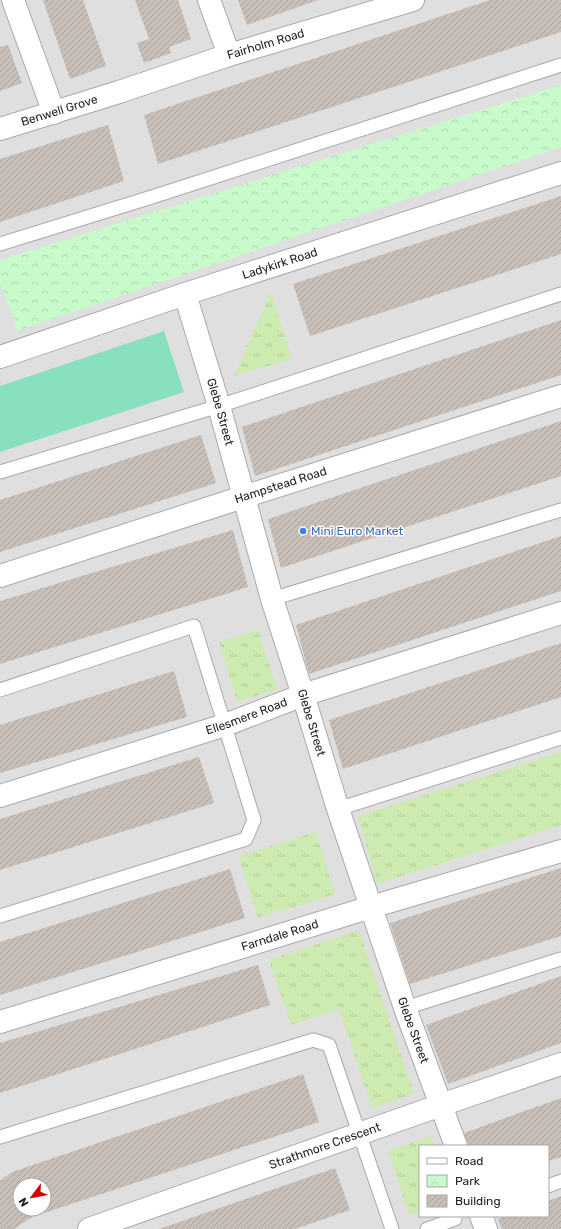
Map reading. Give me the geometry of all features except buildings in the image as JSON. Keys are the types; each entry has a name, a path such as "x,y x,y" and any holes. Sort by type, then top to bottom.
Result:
{"street":[{"path":"13,0 54,112"},
{"path":"209,0 229,56"},
{"name":"Fairholm Road","path":"119,92 229,56 413,0"},
{"name":"Benwell Grove","path":"0,129 119,92"},
{"name":"Ladykirk Road","path":"1,352 561,173"},
{"name":"Glebe Street","path":"186,294 219,406 272,599 338,809 405,1008 456,1145"},
{"name":"Hampstead Road","path":"0,576 561,396"},
{"name":"Ellesmere Road","path":"0,796 225,725 303,694 561,613"},
{"name":"Farndale Road","path":"0,1022 371,907 561,851"},
{"name":"Strathmore Crescent","path":"89,1229 561,1064"},
{"path":"481,1217 486,1229"}],"lane":[{"path":"0,244 155,196 561,65"},
{"path":"0,472 219,406 561,294"},
{"path":"272,599 561,510"},
{"path":"0,690 194,626 254,820 246,839 0,916"},
{"path":"338,809 561,738"},
{"path":"405,1008 561,959"},
{"path":"0,1137 313,1040 329,1045 392,1229"},
{"path":"549,1186 561,1181"},
{"path":"427,1229 455,1219"}],"shaded area":[{"path":"0,0 561,0 561,1229 0,1229"}],"green space":[{"path":"561,85 561,147 17,331 0,282 0,260"},
{"path":"271,292 292,359 234,376"},
{"path":"164,331 184,392 0,452 0,386"},
{"path":"258,630 277,689 237,702 219,642"},
{"path":"561,752 561,825 377,884 358,816"},
{"path":"316,832 335,894 258,918 239,856"},
{"path":"359,930 414,1094 372,1108 339,1009 291,1025 269,960"},
{"path":"431,1136 435,1145 419,1145 419,1211 409,1215 388,1151"}],"place":[{"name":"Mini Euro Market","path":"303,531"}]}
